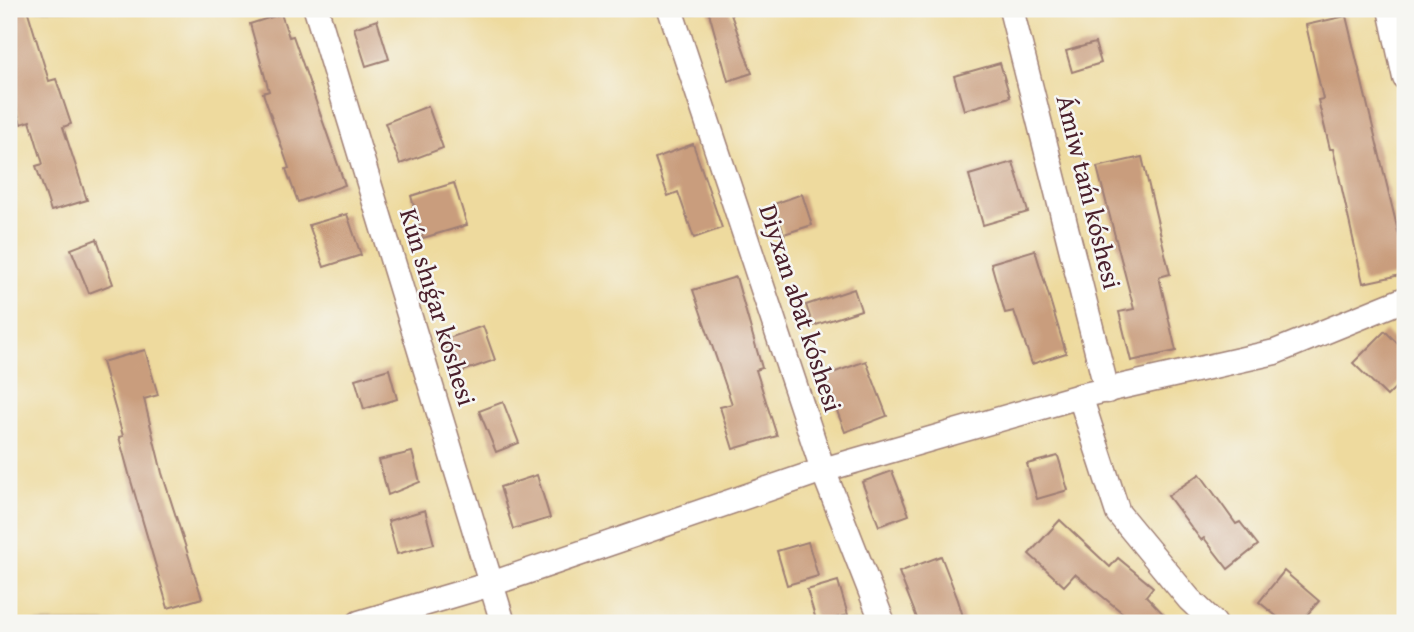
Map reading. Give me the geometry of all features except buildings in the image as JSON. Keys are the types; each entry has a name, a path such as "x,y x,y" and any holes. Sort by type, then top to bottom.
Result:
{"street":[{"name":"Kún shıǵar kóshesi","path":"316,9 503,623"},
{"name":"Diyxan abat kóshesi","path":"670,9 823,470 883,623"},
{"name":"Ámiw tańı kóshesi","path":"1011,9 1107,391"},
{"path":"1390,9 1405,78"},
{"path":"359,623 491,584 823,470 1080,396 1275,352 1404,302"},
{"path":"1080,396 1118,513 1189,599 1214,623"}],"sand":[{"path":"9,9 1405,9 1405,623 9,623"}]}
